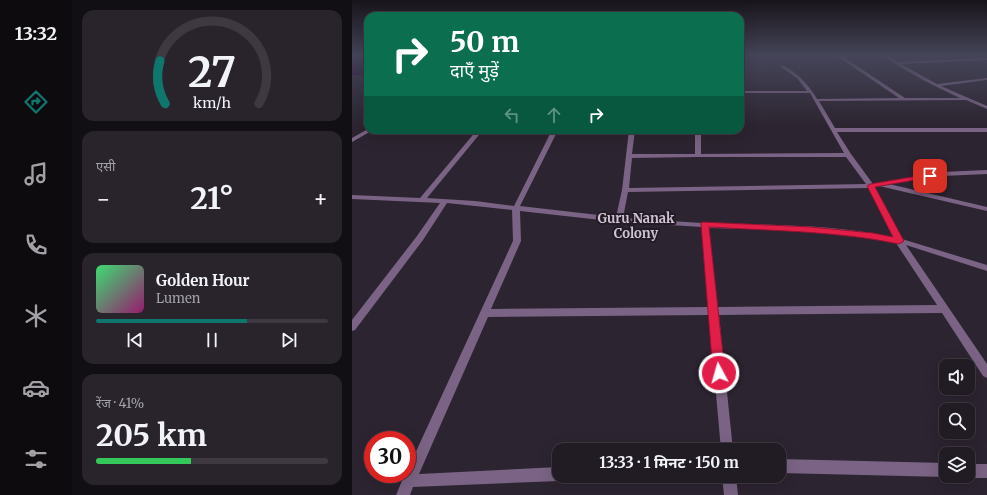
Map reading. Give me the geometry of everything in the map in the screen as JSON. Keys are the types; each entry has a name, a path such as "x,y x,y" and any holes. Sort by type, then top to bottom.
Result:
{"street":[{"path":"800,79 811,92 848,155 870,186 899,241 987,373"},
{"path":"873,79 904,100"},
{"path":"925,79 987,108"},
{"path":"936,85 986,79"},
{"path":"744,92 811,92"},
{"path":"816,100 967,99"},
{"path":"833,130 987,130"},
{"path":"353,139 364,133"},
{"path":"422,200 477,134"},
{"path":"416,466 516,241 516,208 553,134"},
{"path":"619,220 626,190 632,134"},
{"path":"698,134 698,156"},
{"path":"630,156 848,155"},
{"path":"626,190 870,186 942,174 987,172"},
{"path":"878,184 987,209"},
{"path":"353,198 422,200 681,225 705,224 811,230 873,236 899,241 987,268"},
{"path":"352,327 420,238 444,202"},
{"path":"705,224 725,443"},
{"path":"485,313 944,309"},
{"path":"786,466 939,470"},
{"path":"975,471 987,472"},
{"path":"416,481 552,474"},
{"path":"403,495 408,483"},
{"path":"730,483 731,495"}],"district":[{"name":"Guru Nanak Colony","path":"636,226"}],"route":[{"path":"719,373 705,224 811,230 873,236 899,241 870,186 930,176"}]}
